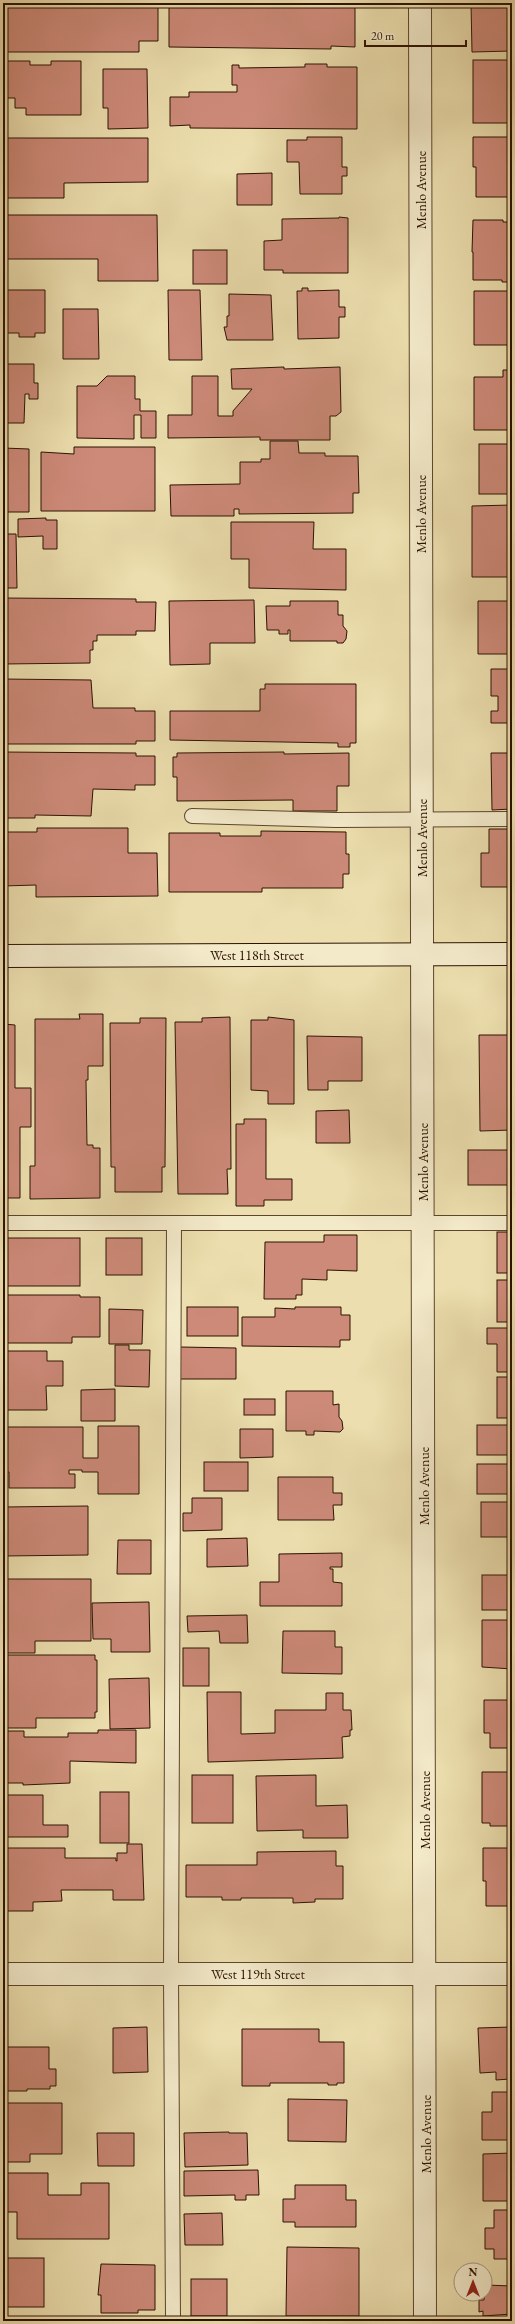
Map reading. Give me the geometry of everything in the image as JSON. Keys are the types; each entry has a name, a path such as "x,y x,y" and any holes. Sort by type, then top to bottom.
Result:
{"street":[{"name":"Menlo Avenue","path":"420,3 426,1974 425,2321"},
{"name":"West 118th Street","path":"3,956 512,954"},
{"name":"West 119th Street","path":"3,1974 512,1974"}],"lane":[{"path":"192,816 422,820 512,819"},
{"path":"3,1223 512,1223"},
{"path":"173,2321 171,1974 174,1223"}],"building":[{"path":"3,3 158,4 158,41 139,41 139,52 3,52"},
{"path":"169,3 355,3 355,47 331,46 331,49 169,47"},
{"path":"471,3 512,3 512,51 472,52"},
{"path":"473,60 512,60 512,123 473,123"},
{"path":"3,61 30,61 30,65 51,65 51,61 81,61 81,115 26,115 26,108 15,108 15,98 3,98"},
{"path":"305,64 327,64 327,67 357,67 357,129 190,128 190,125 170,126 170,97 189,97 189,92 237,92 237,85 232,85 232,65 239,65 239,68 305,67"},
{"path":"103,69 147,69 148,128 108,129 108,108 103,108"},
{"path":"307,137 342,137 342,167 347,167 347,176 342,176 342,194 300,194 299,162 287,162 287,140 307,140"},
{"path":"473,137 512,137 512,197 476,197 476,167 473,167"},
{"path":"3,138 148,138 148,182 64,183 64,198 3,198"},
{"path":"272,173 272,205 237,205 237,174"},
{"path":"3,215 157,215 158,281 98,281 98,259 5,259 5,274 3,274"},
{"path":"348,218 348,273 283,273 283,270 264,270 264,241 282,240 282,219"},
{"path":"473,220 503,220 503,222 512,222 512,282 502,282 502,280 473,280"},
{"path":"193,250 227,250 227,284 193,284"},
{"path":"302,288 308,288 308,291 339,290 339,307 345,307 345,317 339,317 339,338 298,339 297,291 302,291"},
{"path":"3,290 45,290 45,333 35,333 35,337 19,337 19,333 3,333"},
{"path":"168,290 200,290 202,360 169,360"},
{"path":"474,291 512,291 512,343 509,343 509,345 474,345"},
{"path":"229,294 271,295 273,340 227,340 224,327 227,327 227,316 229,316"},
{"path":"63,309 98,309 99,359 63,359"},
{"path":"3,364 34,364 34,383 38,383 38,399 29,399 29,394 25,394 24,423 3,423"},
{"path":"284,367 284,369 340,367 341,412 336,416 330,416 330,440 260,440 260,437 168,438 168,415 192,415 192,376 218,376 218,416 233,416 233,411 252,389 232,389 231,369"},
{"path":"503,370 512,370 512,430 474,430 474,377 503,377"},
{"path":"107,376 135,376 135,399 140,399 140,411 156,411 156,438 141,438 141,415 134,415 134,439 77,438 77,386 97,386"},
{"path":"270,441 298,441 299,453 325,453 325,456 358,456 359,493 353,493 353,513 239,514 239,509 234,509 234,516 171,516 170,485 240,484 240,462 261,462 261,459 270,459"},
{"path":"479,444 512,444 512,494 479,494"},
{"path":"74,447 155,447 155,511 41,511 41,452 74,454"},
{"path":"3,448 29,449 29,512 3,512"},
{"path":"512,505 512,577 472,577 472,506"},
{"path":"46,518 46,520 57,520 57,549 43,549 43,536 18,537 18,519"},
{"path":"231,522 314,522 313,549 346,549 346,590 249,588 249,559 231,559"},
{"path":"3,534 16,534 17,588 3,588"},
{"path":"3,598 136,599 136,602 156,602 155,631 136,631 136,635 97,635 97,641 93,641 93,650 90,650 90,663 3,664"},
{"path":"254,600 255,643 210,643 210,664 170,665 169,601"},
{"path":"290,601 338,601 338,615 343,615 343,626 347,631 346,639 343,643 337,643 337,641 290,641 290,630 288,630 288,634 279,634 279,630 267,630 266,606 290,606"},
{"path":"478,601 512,601 512,648 508,648 508,654 478,654"},
{"path":"491,669 512,669 512,729 509,729 509,723 491,723 491,711 498,711 498,696 491,696"},
{"path":"3,679 91,680 93,708 135,708 135,711 155,711 155,741 136,741 136,744 3,744"},
{"path":"265,684 356,684 356,743 350,743 350,747 338,747 338,743 170,740 170,711 260,711 260,689 265,689"},
{"path":"3,752 136,753 136,756 155,756 155,785 135,785 135,790 93,789 91,816 35,815 35,818 3,818"},
{"path":"284,752 284,754 349,753 349,786 337,786 337,811 293,811 293,800 177,801 177,777 173,777 173,757 177,757 177,753"},
{"path":"491,753 512,753 512,809 492,810"},
{"path":"37,828 128,828 128,853 157,853 158,896 36,897 36,885 3,886 3,832 37,832"},
{"path":"489,829 512,829 512,887 481,887 481,853 489,853"},
{"path":"261,831 346,832 346,854 349,854 349,874 343,874 343,888 262,888 262,892 169,892 169,833 220,833 220,836 261,836"},
{"path":"79,1014 103,1014 103,1066 88,1066 88,1080 86,1080 87,1145 93,1145 93,1148 100,1148 100,1198 30,1199 30,1166 35,1166 35,1019 80,1019"},
{"path":"230,1017 231,1169 227,1169 228,1194 178,1194 175,1022 202,1022 202,1018"},
{"path":"268,1017 294,1020 294,1104 268,1104 268,1091 251,1090 251,1020 268,1020"},
{"path":"140,1018 166,1018 165,1167 162,1167 162,1192 115,1192 115,1167 111,1167 110,1023 140,1023"},
{"path":"3,1024 15,1025 15,1088 31,1088 31,1127 20,1127 20,1198 3,1198"},
{"path":"479,1035 512,1035 512,1130 480,1131"},
{"path":"307,1036 362,1037 362,1081 328,1081 328,1090 308,1090"},
{"path":"349,1110 350,1143 316,1143 316,1111"},
{"path":"244,1119 266,1119 266,1179 292,1179 292,1200 264,1200 264,1206 236,1206 236,1124 244,1124"},
{"path":"468,1150 512,1150 512,1185 468,1185"},
{"path":"497,1232 512,1232 512,1273 497,1273"},
{"path":"324,1235 357,1235 357,1271 327,1270 327,1280 302,1279 302,1295 296,1295 296,1299 264,1299 265,1242 324,1242"},
{"path":"3,1238 80,1238 80,1286 3,1286"},
{"path":"106,1238 142,1238 142,1275 106,1275"},
{"path":"497,1280 512,1280 512,1322 497,1322"},
{"path":"3,1295 80,1295 80,1297 100,1297 100,1337 72,1337 72,1343 3,1343"},
{"path":"187,1307 238,1307 238,1336 187,1336"},
{"path":"295,1307 341,1307 341,1315 350,1315 350,1340 340,1340 340,1347 242,1346 242,1317 275,1317 275,1308 295,1309"},
{"path":"109,1309 143,1310 142,1344 109,1344"},
{"path":"487,1328 512,1328 512,1372 497,1372 497,1344 487,1344"},
{"path":"115,1345 129,1345 129,1350 150,1350 149,1387 115,1386"},
{"path":"180,1347 236,1348 236,1379 180,1379"},
{"path":"3,1351 47,1351 47,1361 63,1361 63,1386 46,1386 47,1410 3,1410"},
{"path":"497,1377 512,1377 512,1418 497,1418"},
{"path":"115,1389 115,1421 81,1421 81,1390"},
{"path":"286,1391 333,1391 333,1405 339,1404 339,1417 342,1421 343,1429 340,1432 314,1431 314,1435 306,1435 306,1431 286,1431"},
{"path":"244,1399 275,1399 275,1415 244,1415"},
{"path":"477,1425 512,1425 512,1455 477,1455"},
{"path":"98,1426 139,1426 139,1494 98,1494 98,1472 82,1472 82,1470 69,1470 69,1474 75,1474 75,1488 9,1488 9,1472 3,1472 3,1427 83,1427 83,1458 98,1458"},
{"path":"240,1429 273,1429 273,1457 240,1458"},
{"path":"204,1462 248,1462 248,1491 204,1491"},
{"path":"477,1464 512,1464 512,1494 477,1494"},
{"path":"278,1477 333,1477 333,1493 342,1493 342,1505 333,1505 334,1520 278,1520"},
{"path":"192,1498 222,1498 222,1530 183,1531 183,1513 192,1513"},
{"path":"481,1502 512,1502 512,1537 481,1537"},
{"path":"88,1506 88,1555 3,1556 3,1507"},
{"path":"247,1538 248,1566 207,1567 207,1539"},
{"path":"118,1540 151,1540 151,1574 117,1574"},
{"path":"342,1553 342,1567 330,1567 330,1569 333,1569 333,1582 342,1583 342,1606 260,1606 260,1582 279,1582 279,1554"},
{"path":"482,1575 512,1575 512,1610 482,1610"},
{"path":"3,1579 91,1579 91,1641 35,1641 35,1653 3,1653"},
{"path":"149,1602 150,1652 111,1652 111,1639 93,1639 92,1603"},
{"path":"247,1615 248,1643 220,1643 219,1631 188,1632 187,1616"},
{"path":"482,1620 512,1620 512,1669 482,1667"},
{"path":"283,1631 335,1631 335,1647 342,1647 342,1674 282,1673"},
{"path":"183,1648 209,1648 209,1686 183,1686"},
{"path":"3,1655 95,1655 95,1660 97,1660 97,1712 95,1712 95,1718 36,1718 36,1728 3,1728"},
{"path":"149,1678 150,1728 110,1729 109,1679"},
{"path":"207,1692 241,1692 241,1734 275,1733 275,1710 326,1710 326,1693 343,1693 343,1710 351,1710 352,1730 350,1730 350,1736 342,1737 343,1758 208,1762"},
{"path":"484,1700 512,1700 512,1748 490,1748 490,1733 484,1733"},
{"path":"98,1730 136,1730 136,1763 70,1761 70,1783 23,1785 23,1783 3,1783 3,1731 24,1731 24,1737 68,1737 68,1733 98,1733"},
{"path":"482,1772 512,1772 512,1826 490,1826 490,1823 482,1823"},
{"path":"192,1775 233,1775 233,1823 192,1823"},
{"path":"316,1775 316,1806 347,1805 348,1838 303,1838 303,1830 257,1831 256,1776"},
{"path":"100,1792 129,1792 129,1843 100,1843"},
{"path":"3,1795 43,1795 43,1825 68,1825 68,1837 3,1837"},
{"path":"127,1844 142,1844 144,1900 113,1900 113,1890 61,1890 62,1901 33,1902 33,1911 3,1911 3,1848 65,1848 65,1858 116,1858 117,1861 117,1853 127,1853"},
{"path":"483,1848 512,1848 512,1906 486,1906 486,1881 483,1881"},
{"path":"336,1851 336,1866 343,1866 343,1899 315,1899 315,1902 293,1903 293,1898 241,1898 241,1900 222,1900 222,1897 186,1897 186,1865 257,1865 257,1852"},
{"path":"147,2027 148,2072 113,2073 113,2028"},
{"path":"512,2027 510,2079 496,2080 496,2072 480,2073 478,2028"},
{"path":"242,2029 319,2029 319,2042 344,2042 344,2083 328,2085 328,2083 270,2083 270,2086 242,2086"},
{"path":"3,2047 49,2047 49,2069 56,2069 56,2086 50,2086 50,2089 3,2091"},
{"path":"492,2092 512,2092 512,2140 482,2140 482,2112 492,2112"},
{"path":"288,2099 347,2100 346,2142 288,2141"},
{"path":"3,2103 62,2103 62,2154 30,2154 30,2162 3,2162"},
{"path":"97,2133 134,2133 134,2166 98,2166"},
{"path":"184,2133 247,2133 248,2165 185,2167"},
{"path":"512,2153 512,2201 483,2201 483,2154"},
{"path":"258,2170 259,2195 246,2195 246,2200 235,2200 235,2195 184,2196 184,2171"},
{"path":"3,2173 48,2173 48,2195 81,2195 81,2183 109,2183 109,2239 17,2239 17,2212 3,2212"},
{"path":"295,2185 346,2185 346,2200 356,2200 356,2227 295,2227 295,2222 283,2222 283,2199 295,2199"},
{"path":"494,2210 512,2210 512,2259 494,2259 494,2249 485,2249 485,2228 494,2228"},
{"path":"222,2213 223,2245 185,2245 184,2214"},
{"path":"287,2247 359,2248 359,2316 286,2316"},
{"path":"3,2258 44,2258 44,2307 3,2307"},
{"path":"101,2264 155,2265 155,2310 138,2310 138,2313 101,2313 101,2295 98,2295"},
{"path":"191,2279 227,2279 227,2316 191,2316"},
{"path":"493,2285 512,2286 512,2314 483,2316 483,2311 479,2312 479,2302 493,2302"}]}
